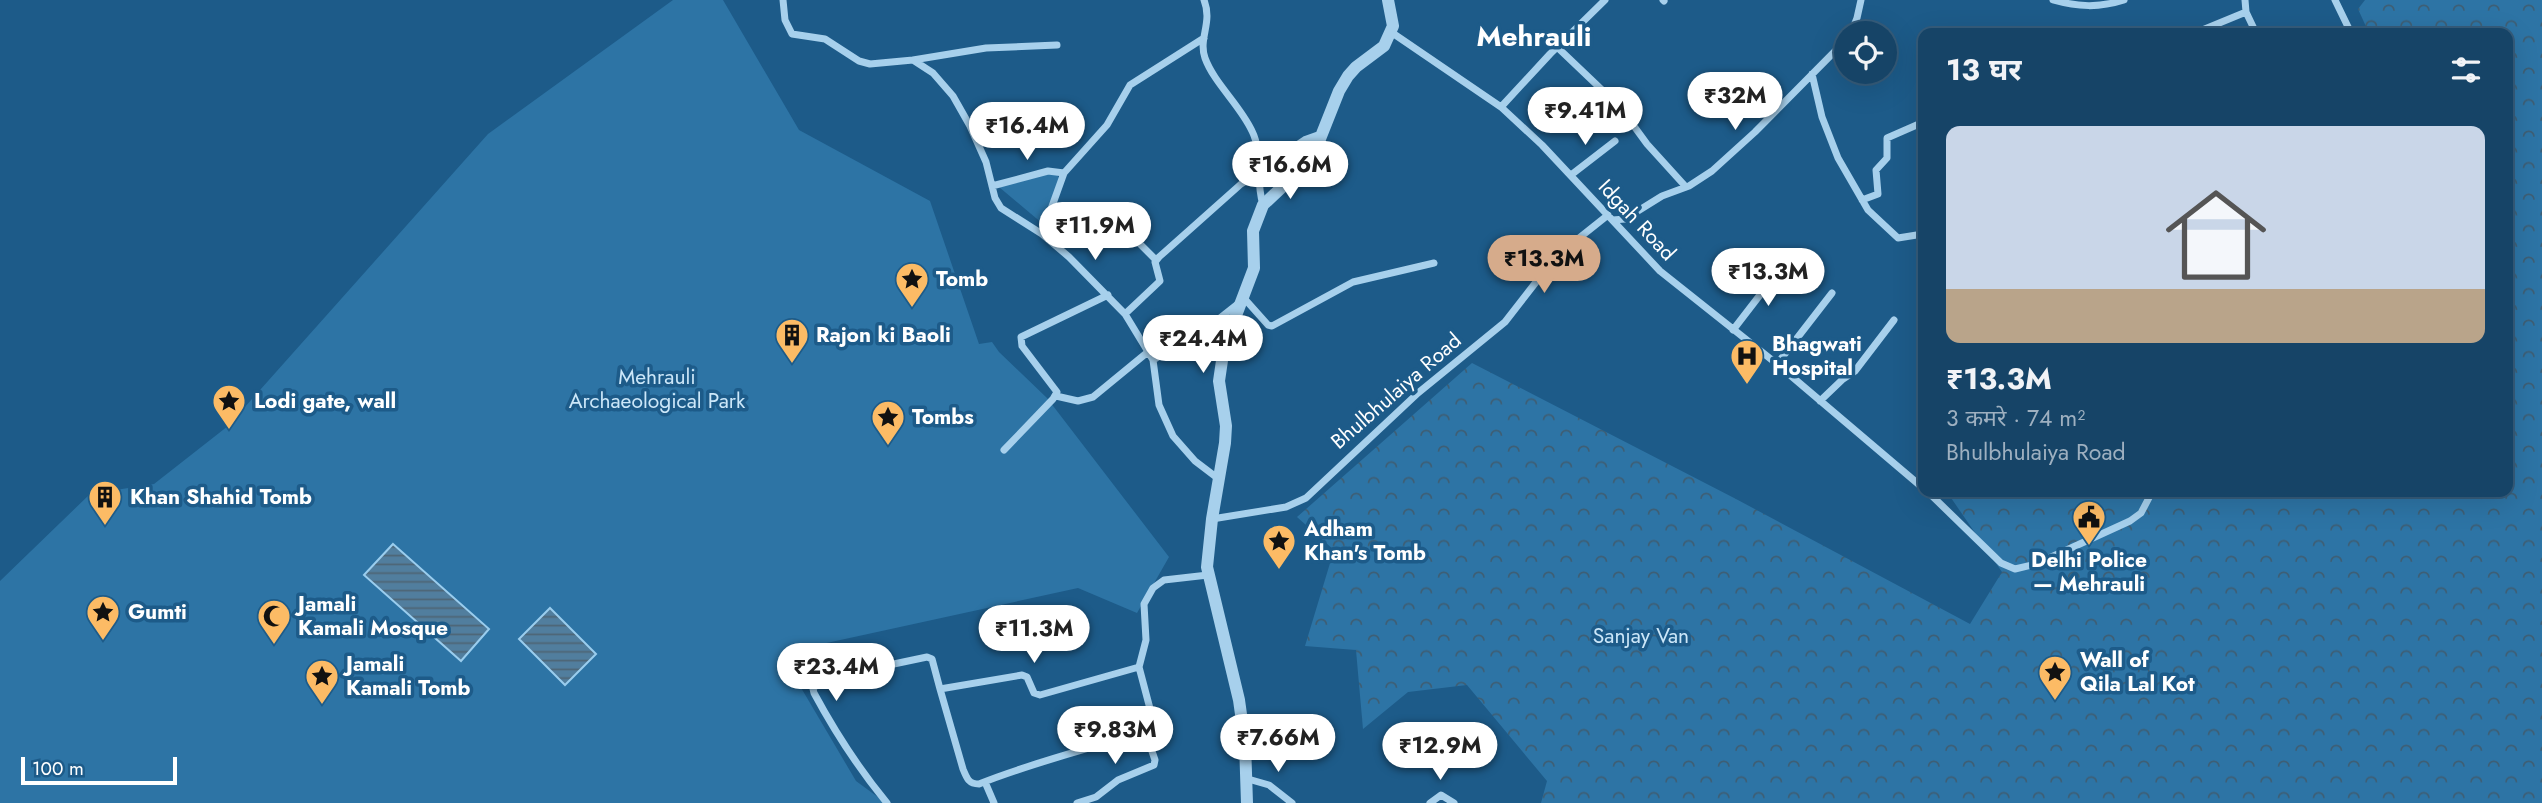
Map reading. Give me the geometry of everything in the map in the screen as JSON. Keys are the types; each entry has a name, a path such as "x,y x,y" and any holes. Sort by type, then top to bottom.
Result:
{"street":[{"path":"783,0 785,20 792,34 825,39 859,61 886,64 986,48 1057,45"},
{"path":"1204,0 1208,16 1203,49 1208,64 1253,132 1257,151 1257,182 1263,205"},
{"path":"1247,803 1248,779 1239,700 1208,575 1207,560 1226,426 1219,381 1224,347 1254,268 1253,232 1263,205 1312,159 1348,76 1384,46 1391,32 1393,14 1388,0"},
{"path":"1502,107 1605,0"},
{"path":"1856,21 1861,0"},
{"path":"2053,0 2093,7 2124,0"},
{"path":"2245,0 2246,12 2254,28"},
{"path":"2335,0 2349,28"},
{"path":"2207,28 2246,12"},
{"name":"Idgah Road","path":"1391,32 1502,107 1571,175 1660,271 1777,364 1918,484"},
{"path":"1042,234 1064,173 1107,125 1130,85 1204,38"},
{"path":"1557,47 1620,107 1647,144 1686,187"},
{"name":"Bhulbhulaiya Road","path":"1212,519 1286,507 1306,498 1418,393 1505,322 1564,250 1610,218 1625,219 1662,196 1686,187 1712,171 1834,52"},
{"path":"912,60 933,73 953,96 981,151 1001,208 1042,234 1069,257 1125,314 1153,360 1159,404 1173,436 1195,461 1220,481"},
{"path":"1812,74 1822,117 1838,158 1862,200 1898,238 1918,235"},
{"path":"1862,200 1878,194 1876,170 1887,158 1887,138 1918,124"},
{"path":"1293,174 1294,150 1320,137"},
{"path":"1571,175 1615,141"},
{"path":"992,187 1048,172 1064,173"},
{"path":"1125,314 1160,281 1156,260 1241,184 1246,181 1257,182"},
{"path":"1131,234 1156,260"},
{"path":"1241,300 1272,326 1353,282 1434,263"},
{"path":"1733,330 1780,269"},
{"path":"1777,364 1832,293"},
{"path":"1004,450 1056,396 1056,389 1022,346 1021,337 1108,295"},
{"path":"1153,360 1201,333 1241,300"},
{"path":"1820,401 1855,371 1894,320"},
{"path":"1056,396 1078,401 1093,397 1149,351"},
{"path":"1933,497 2001,563 2015,569 2036,564 2130,521 2141,513 2149,497"},
{"path":"887,803 841,739 814,693 815,686 889,664 927,657 932,659 967,779 973,784 985,782 1026,765 1067,756 1145,732 1152,726 1153,720 1139,667 1146,640 1143,609 1153,588 1170,578 1208,575"},
{"path":"940,689 1022,675 1027,677 1034,693 1041,695 1139,667"},
{"path":"1077,803 1096,797 1118,780 1154,765 1155,760 1145,732"},
{"path":"1248,779 1269,785 1292,803"},
{"path":"985,782 993,803"},
{"path":"1430,803 1441,796 1454,803"}],"green space":[{"name":"Mehrauli Archaeological Park","path":"673,0 723,0 799,130 930,201 979,344 992,342 1047,398 1169,557 1137,613 1078,588 790,651 800,686 856,781 886,803 0,803 0,581 90,494 154,484 228,426 488,134"},
{"name":"Sanjay Van","path":"2365,0 2542,0 2542,803 1541,803 1547,781 1467,685 1408,692 1363,729 1356,650 1305,646 1334,550 1297,517 1472,363 1970,624 2002,572 1950,497 2513,497 2513,28 2367,28 2358,9"},
{"path":"1049,172 1056,173 1061,181 1043,224 999,187"}],"shaded area":[{"path":"393,544 489,629 461,661 364,575"},
{"path":"550,608 596,654 565,685 519,639"}],"place":[{"name":"Tomb","path":"912,309"},
{"name":"Rajon ki Baoli","path":"792,365"},
{"name":"Bhagwati Hospital","path":"1747,386"},
{"name":"Lodi gate, wall","path":"229,431"},
{"name":"Tombs","path":"888,447"},
{"name":"Khan Shahid Tomb","path":"105,527"},
{"name":"Delhi Police — Mehrauli","path":"2089,547"},
{"name":"Adham Khan's Tomb","path":"1279,571"},
{"name":"Gumti","path":"103,642"},
{"name":"Jamali Kamali Mosque","path":"274,646"},
{"name":"Wall of Qila Lal Kot","path":"2055,702"},
{"name":"Jamali Kamali Tomb","path":"322,706"}],"district":[{"name":"Mehrauli","path":"1534,36"}]}
